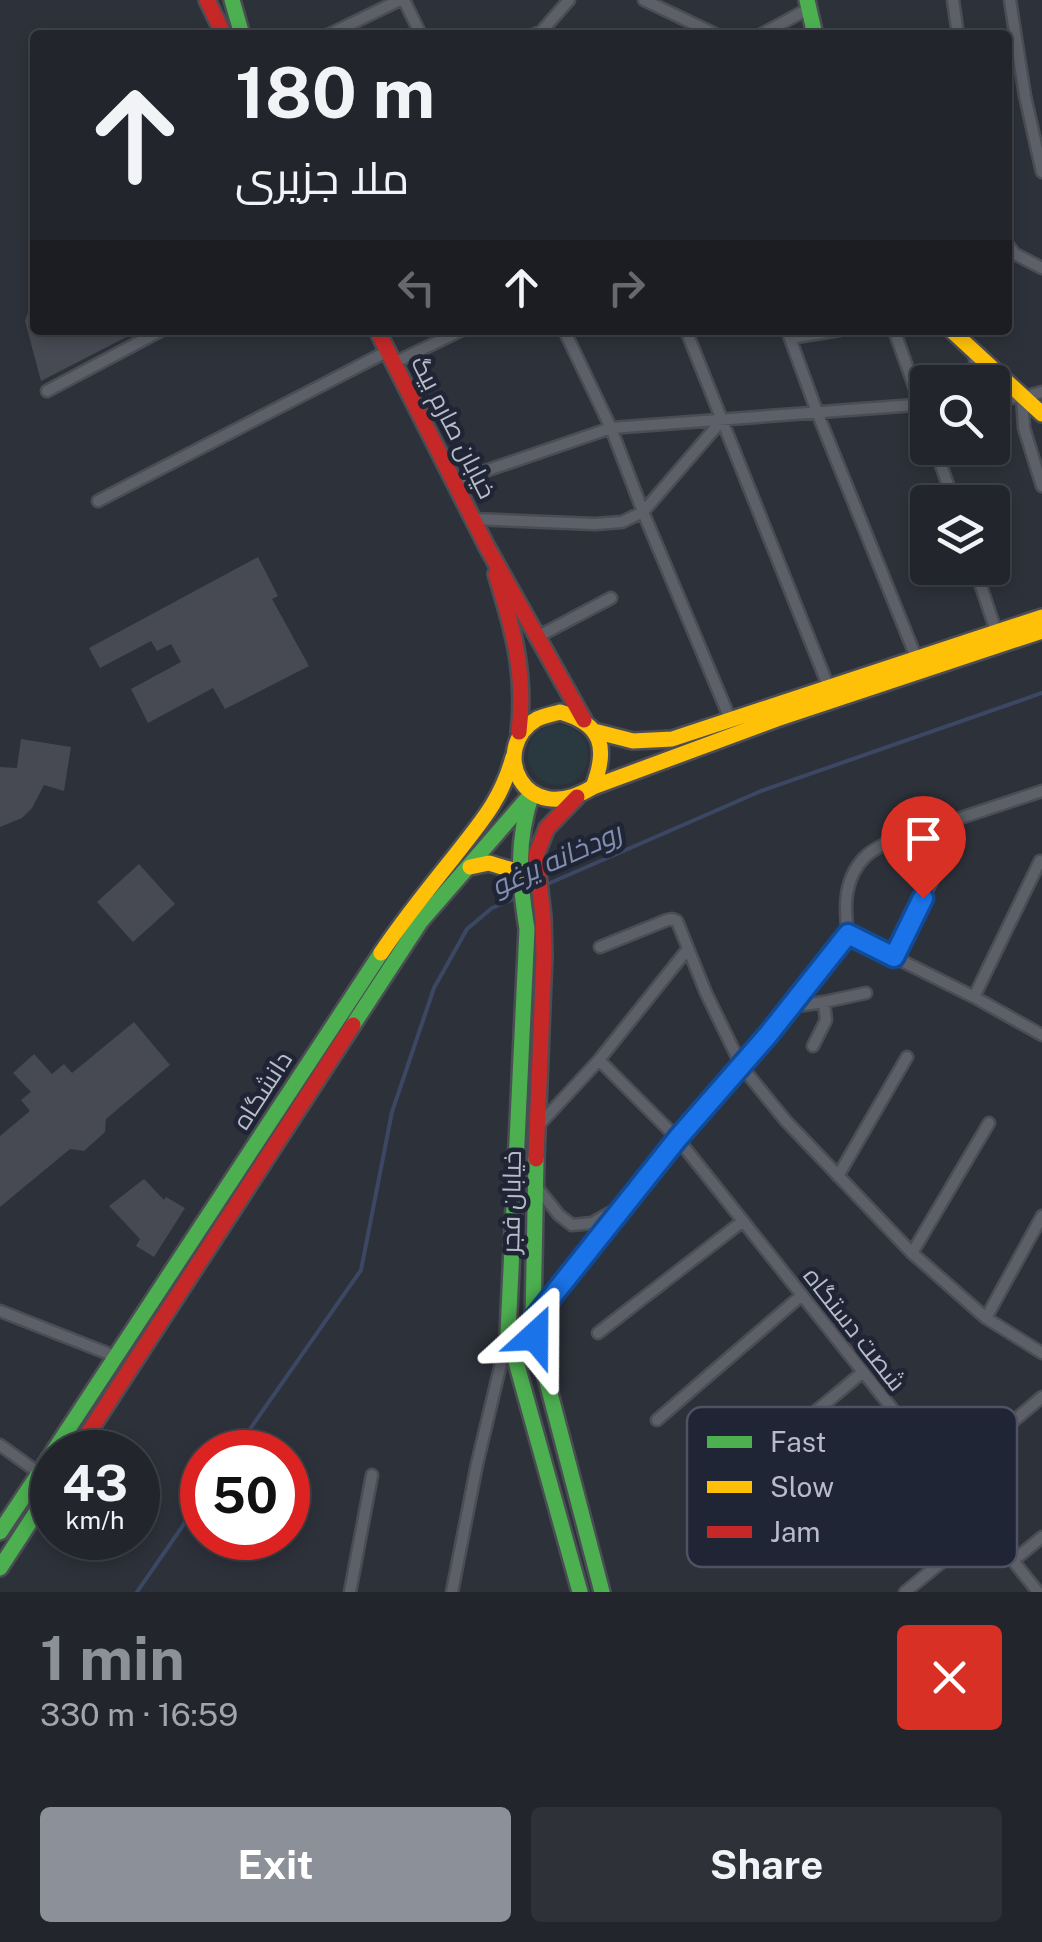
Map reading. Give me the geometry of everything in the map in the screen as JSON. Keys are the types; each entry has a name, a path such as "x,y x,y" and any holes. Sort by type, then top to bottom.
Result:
{"main road":[{"path":"208,0 222,30"},
{"path":"232,0 241,30"},
{"path":"808,4 813,30"},
{"name":"خیابان صارم بیگ","path":"380,335 487,547 589,725"},
{"path":"956,335 1042,414"},
{"name":"خیابان صارم بیگ","path":"487,547 520,654 524,684 518,737"},
{"path":"1042,617 672,739 653,742 615,738 560,712 547,713 525,726 518,737 514,757 518,777 532,793 554,801 577,796 638,768 778,718 1042,631"},
{"path":"589,725 601,744 602,759 593,787"},
{"name":"دانشگاه","path":"68,1430 399,926 493,807 514,757"},
{"name":"دانشگاه","path":"90,1430 421,922 532,793"},
{"name":"خیابان فجر","path":"532,793 520,837 518,874 527,929 508,1333 580,1592"},
{"name":"خیابان فجر","path":"577,796 547,828 538,846 536,865 544,916 534,1319 535,1336 602,1592"},
{"path":"466,868 495,862 518,874"},
{"path":"117,1357 132,1367"},
{"name":"دانشگاه","path":"0,1532 30,1501"},
{"name":"دانشگاه","path":"0,1568 30,1517"},
{"path":"0,1532 16,1544"}],"street":[{"path":"339,30 402,0 418,30"},
{"path":"543,30 569,0"},
{"path":"644,0 707,30"},
{"path":"953,0 957,30"},
{"path":"1010,0 1042,172"},
{"path":"768,30 808,4"},
{"path":"1012,250 1042,268"},
{"path":"47,391 153,335"},
{"path":"98,501 391,357 449,335"},
{"path":"566,335 611,428 731,721"},
{"path":"688,335 829,688"},
{"path":"789,335 916,657"},
{"path":"896,335 910,369"},
{"path":"974,351 976,365"},
{"path":"1010,398 1042,392"},
{"path":"1023,397 1024,428 1042,486"},
{"path":"453,482 611,428 910,405"},
{"path":"474,519 622,522 643,512 723,419"},
{"path":"981,585 996,631"},
{"path":"539,636 611,598"},
{"path":"534,1319 848,934 844,903 852,878 866,856 888,842 1042,791"},
{"path":"974,997 1040,861"},
{"path":"894,957 938,869"},
{"path":"600,947 672,919 676,921 742,1067 786,1121 912,1253 986,1318 1042,1354"},
{"path":"848,934 1042,1035"},
{"path":"538,1126 599,1060 688,950"},
{"path":"790,1007 866,993"},
{"path":"814,1046 826,1020 824,1002"},
{"path":"838,1176 907,1057"},
{"name":"شصت دستگاه","path":"599,1060 678,1138 891,1407"},
{"path":"912,1253 988,1123"},
{"path":"536,1186 572,1225 592,1223 624,1204"},
{"path":"986,1318 1042,1216"},
{"path":"598,1333 743,1221"},
{"path":"656,1420 802,1295"},
{"path":"0,1327 4,1313 117,1357"},
{"path":"452,1592 508,1333"},
{"path":"821,1407 863,1372"},
{"path":"1017,1417 1042,1396"},
{"path":"0,1445 30,1468"},
{"path":"350,1592 372,1475"},
{"path":"1017,1559 1042,1538"},
{"name":"شصت دستگاه","path":"1017,1565 1038,1592"},
{"path":"905,1592 936,1567"}],"shaded area":[{"path":"558,725 579,734 588,755 579,776 558,785 537,776 528,755 537,734"}],"building":[{"path":"30,306 30,335 130,335 41,381 25,321"},
{"path":"258,557 278,596 272,599 309,666 225,709 213,688 148,723 131,689 181,662 171,644 157,651 151,641 100,668 89,648"},
{"path":"21,739 71,747 64,791 44,785 22,818 0,827 0,767 17,768"},
{"path":"139,864 175,904 133,942 97,902"},
{"path":"134,1022 170,1065 106,1119 105,1132 84,1151 70,1149 0,1207 0,1136 30,1111 21,1100 31,1092 13,1073 34,1054 52,1074 64,1064 72,1073"},
{"path":"144,1179 164,1200 166,1197 185,1208 154,1257 136,1246 140,1239 109,1206"}],"waterway":[{"name":"رودخانه یرغو","path":"543,886 761,791 1042,693"},
{"name":"رودخانه یرغو","path":"249,1430 361,1270 392,1112 434,988 467,929 492,908 516,898"},
{"name":"رودخانه یرغو","path":"137,1592 180,1530"}],"traffic: fast":[{"path":"232,0 241,30"},
{"path":"807,0 814,30"},
{"path":"532,793 520,861 527,929 508,1333 580,1592"},
{"path":"353,1025 421,921 526,800"},
{"path":"67,1430 381,953"},
{"path":"536,1159 535,1336 602,1592"},
{"path":"0,1532 30,1487"},
{"path":"0,1568 30,1522"}],"traffic: slow":[{"path":"956,335 1042,414"},
{"path":"594,731 633,741 672,739 1042,617"},
{"path":"593,787 777,719 1042,631"},
{"path":"560,712 593,731 598,739 600,761 593,787 568,798 548,799 532,792 520,780 515,748 522,732 537,719 560,712"},
{"path":"381,953 489,811 513,757"},
{"path":"470,867 489,863 519,872"}],"traffic: jam":[{"path":"207,0 222,30"},
{"path":"380,335 487,547 584,720"},
{"path":"496,574 519,671 519,732"},
{"path":"536,1159 544,956 536,855 547,828 577,797"},
{"path":"90,1430 353,1025"}],"route":[{"path":"535,1336 534,1319 848,934 894,957 923,898"}]}
